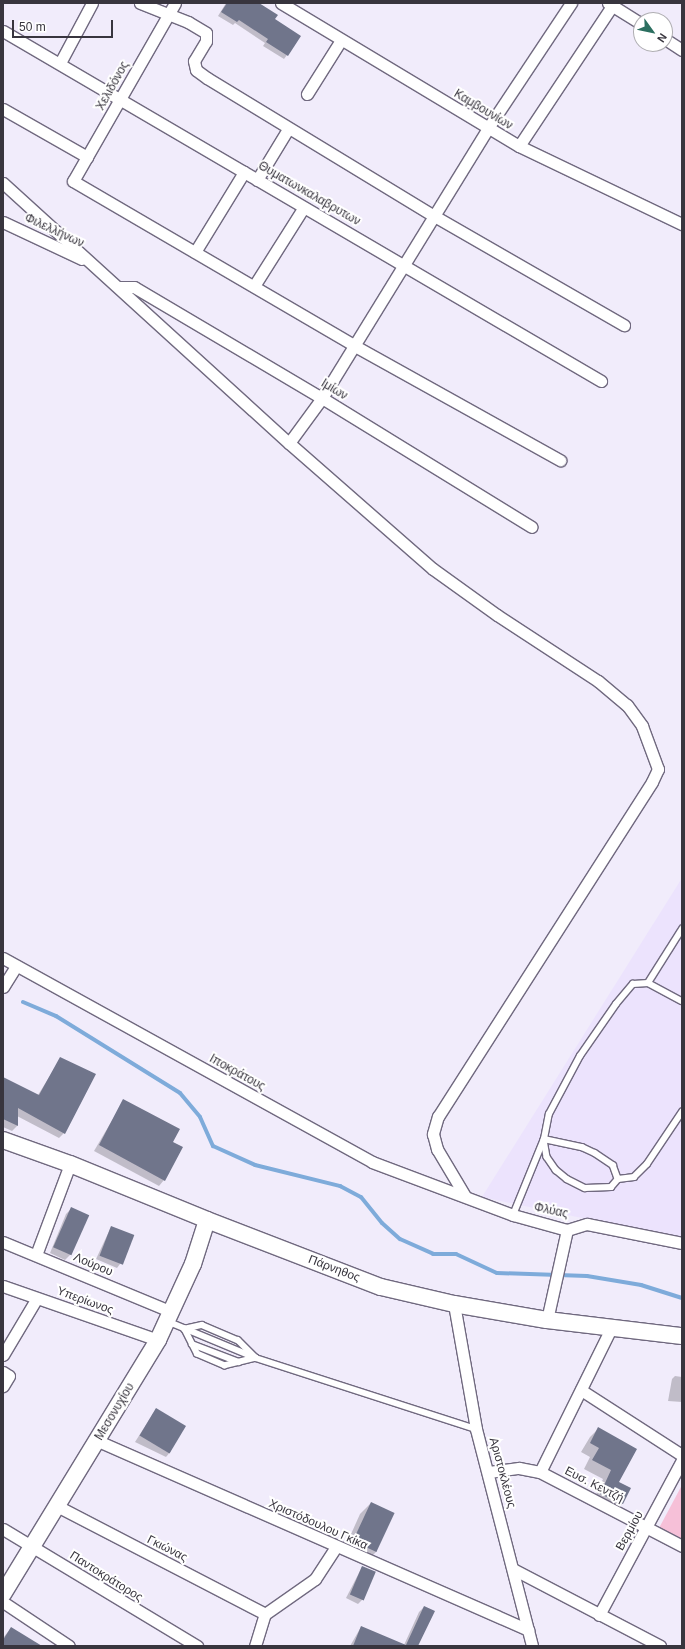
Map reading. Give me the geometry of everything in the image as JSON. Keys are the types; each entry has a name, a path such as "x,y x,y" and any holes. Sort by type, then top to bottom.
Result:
{"main road":[{"name":"Πάρνηθος","path":"3,1140 70,1164 207,1220 382,1287 454,1304 547,1320 612,1326 682,1336"},
{"name":"Μεσονυχίου","path":"3,1594 31,1546 98,1441 158,1340 170,1317 193,1264 207,1220"}],"street":[{"path":"60,63 92,3"},
{"path":"140,3 156,6 168,14 206,33 206,41 194,61 196,70 288,130 624,325"},
{"name":"Χελιδόνος","path":"174,3 74,181 195,252"},
{"name":"Καμβουνίων","path":"281,3 519,146 682,224"},
{"path":"289,443 322,398 436,217 488,128 570,3"},
{"path":"519,146 610,4 633,19"},
{"name":"Θυματωνκαλαβρυτων","path":"3,31 121,98 257,180 406,265 601,381"},
{"path":"307,94 341,40"},
{"path":"673,45 682,50"},
{"path":"3,109 87,157"},
{"path":"257,180 288,130"},
{"path":"244,172 195,252 355,346 560,460"},
{"path":"3,183 94,264 289,443 433,568 497,615 598,681 627,705 642,726 658,769 652,782 440,1110 433,1134 437,1149 465,1196"},
{"path":"254,286 304,207"},
{"name":"Φιλελλήνων","path":"3,222 94,264"},
{"name":"Ιμίων","path":"119,287 134,287 322,398 532,527"},
{"name":"Ιποκράτους","path":"3,958 372,1162 465,1196"},
{"path":"3,987 16,966"},
{"path":"36,1255 70,1164"},
{"name":"Φλύας","path":"465,1196 512,1215 567,1230 586,1224 682,1243"},
{"path":"547,1320 567,1230"},
{"name":"Λούρου","path":"3,1242 36,1255 170,1317"},
{"name":"Υπερίωνος","path":"3,1286 158,1340"},
{"path":"3,1355 37,1298"},
{"name":"Αριστοκλέους","path":"454,1304 476,1429 489,1472 532,1646"},
{"path":"540,1472 612,1326"},
{"path":"3,1372 9,1376 3,1386"},
{"path":"581,1390 682,1455"},
{"name":"Χριστόδουλου Γκίκα","path":"98,1441 336,1547 528,1630"},
{"name":"Βερμίου","path":"599,1615 682,1460"},
{"name":"Ευσ. Κεντζή","path":"489,1472 519,1468 540,1472 682,1546"},
{"name":"Γκιώνας","path":"57,1506 265,1614"},
{"name":"Παντοκράτορος","path":"3,1529 197,1646"},
{"path":"255,1646 265,1614 315,1579 336,1547"},
{"path":"513,1569 660,1646"},
{"path":"3,1602 69,1646"}],"lane":[{"path":"648,983 682,929"},
{"path":"512,1215 544,1139 549,1114 580,1056 600,1025 633,984 648,983 682,1000"},
{"path":"544,1139 548,1157 556,1170 567,1179 585,1188 598,1190 611,1187 618,1179 634,1177 647,1164 682,1112"},
{"path":"544,1139 582,1146 595,1153 613,1165 618,1179"},
{"path":"170,1317 184,1329 256,1358 476,1429"},
{"path":"184,1329 202,1325 220,1332 238,1340 256,1358"},
{"path":"184,1329 197,1354 225,1366 256,1358"},
{"path":"192,1344 239,1362"}],"shaded area":[{"path":"682,878 682,1239 482,1197"},
{"path":"682,1485 682,1542 658,1530"}],"building":[{"path":"227,3 259,3 278,15 275,19 301,36 288,56 266,42 268,39 239,20 237,22 221,12"},
{"path":"60,1057 96,1074 65,1134 18,1108 18,1126 3,1119 3,1077 39,1095"},
{"path":"123,1099 180,1129 173,1142 183,1147 165,1181 99,1145"},
{"path":"71,1207 89,1215 71,1255 53,1247"},
{"path":"111,1226 134,1235 123,1265 100,1256"},
{"path":"156,1408 186,1426 170,1453 140,1435"},
{"path":"598,1427 637,1449 619,1482 631,1488 623,1504 600,1494 611,1470 592,1460 599,1448 590,1443"},
{"path":"371,1502 395,1513 376,1552 353,1541"},
{"path":"362,1566 376,1572 364,1600 350,1595"},
{"path":"424,1606 435,1611 418,1646 353,1646 361,1626 406,1645"},
{"path":"11,1627 42,1646 3,1646 3,1640"}],"waterway":[{"path":"23,1002 56,1016 180,1093 200,1117 213,1146 255,1165 340,1186 361,1197 382,1223 400,1239 433,1254 456,1254 497,1273 587,1276 641,1285 682,1298"}]}
